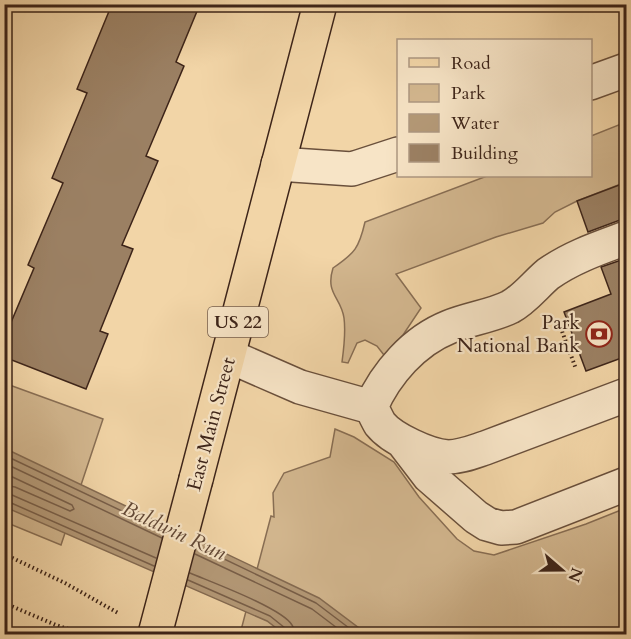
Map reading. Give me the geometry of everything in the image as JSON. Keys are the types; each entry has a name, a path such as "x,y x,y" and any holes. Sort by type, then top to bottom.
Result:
{"main road":[{"name":"East Main Street","path":"154,634 320,4"}],"street":[{"path":"592,83 627,70"},
{"path":"278,164 352,169 397,155"},
{"path":"371,407 380,388 396,365 436,333 510,307 528,294 548,274 578,256 627,238"},
{"path":"229,356 300,387 371,407 381,425 403,442 430,454 448,457 465,454 627,395"},
{"path":"403,442 429,476 476,518 501,528 516,527 627,484"}],"path":[{"path":"555,314 576,369"},
{"path":"4,554 65,583 126,617"},
{"path":"4,603 80,633"}],"green space":[{"path":"626,122 626,182 577,201 555,212 543,223 496,237 396,274 421,308 403,335 384,355 377,346 365,340 357,343 348,363 342,362 344,318 332,290 331,277 333,268 355,249 361,238 365,222 484,177 592,177 592,136"},
{"path":"4,383 103,419 61,545 5,522"},
{"path":"335,429 354,437 394,462 419,497 457,539 474,551 494,555 626,508 626,634 240,634 271,516 274,517 273,493 284,473 330,457"}],"water":[{"name":"Baldwin Run","path":"4,448 319,598 367,634 284,634 267,621 5,507"}],"building":[{"path":"112,4 200,4 176,62 184,66 146,156 158,161 122,245 133,249 100,331 108,334 86,389 4,357 4,339 34,268 28,265 63,183 52,178 87,93 77,89"},
{"path":"627,182 627,220 620,220 588,232 577,201"},
{"name":"Park National Bank","path":"627,258 627,356 586,371 564,312 611,294 601,267"}],"place":[{"name":"Park National Bank","path":"599,334"}]}
